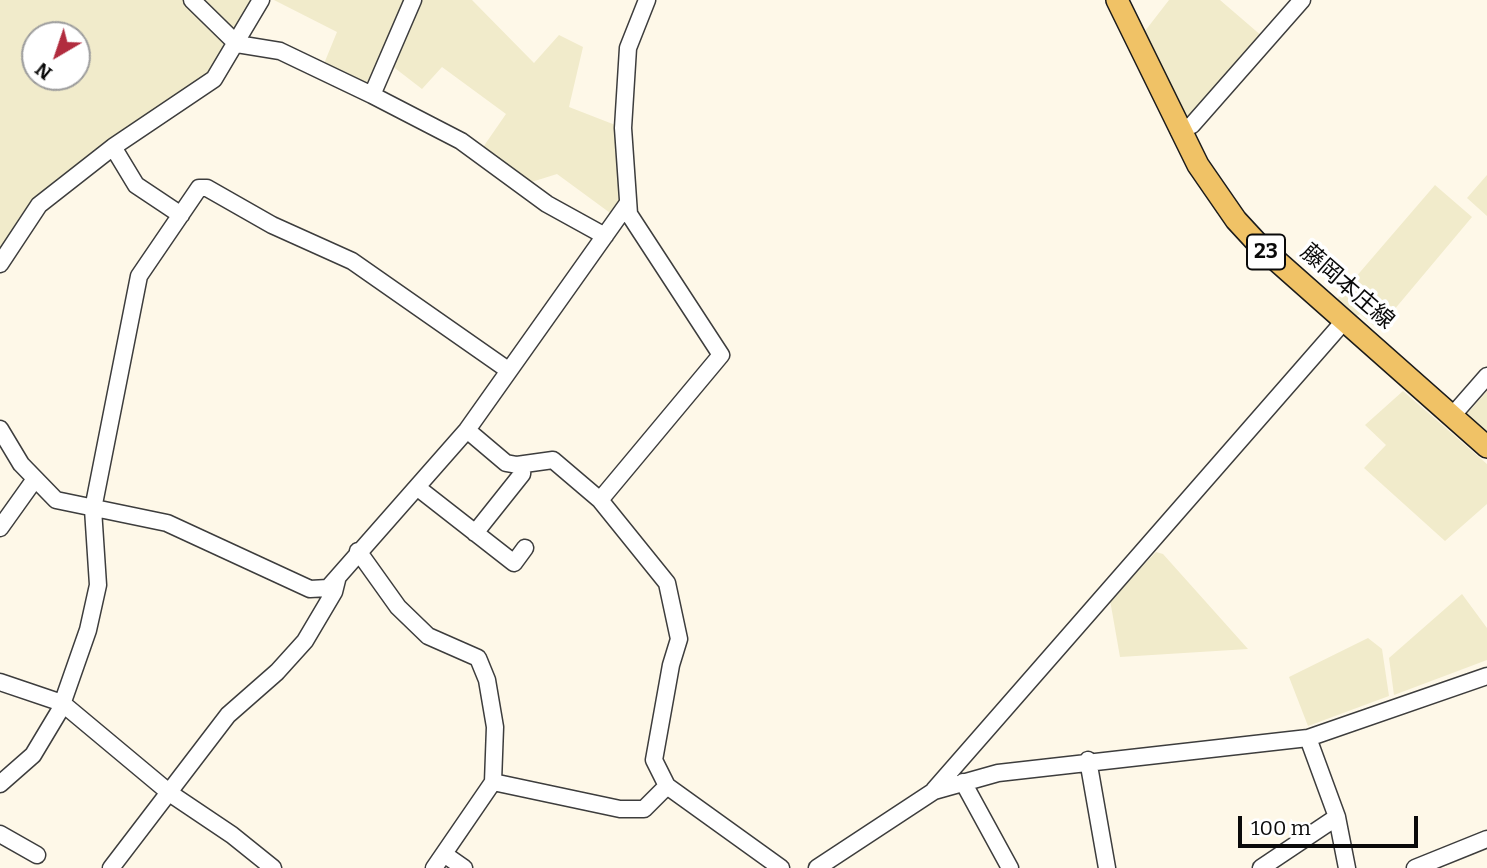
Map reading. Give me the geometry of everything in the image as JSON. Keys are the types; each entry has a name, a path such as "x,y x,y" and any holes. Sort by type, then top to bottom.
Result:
{"main road":[{"name":"藤岡本庄線","path":"1117,0 1179,131 1214,193 1236,220 1260,246 1487,447"}],"street":[{"path":"192,0 237,44 280,51 461,141 547,204 605,236"},
{"path":"0,264 39,205 113,146 214,79 261,0"},
{"path":"372,95 412,0"},
{"path":"600,500 721,355 629,214 623,128 628,48 647,0"},
{"path":"1179,131 1192,125 1302,0"},
{"path":"113,146 136,185 181,215"},
{"path":"0,784 33,755 62,703 88,630 98,585 93,509 139,276 199,188 207,188 272,225 352,261 508,370"},
{"path":"0,429 21,464 56,500 167,523 310,589 328,588 467,430 628,203"},
{"path":"817,868 934,791 1345,320"},
{"path":"1452,416 1487,376"},
{"path":"467,430 506,463 553,460 600,500 667,583 679,639 671,666 654,760 667,786 781,868"},
{"path":"475,533 522,474 523,464"},
{"path":"0,528 35,479"},
{"path":"418,488 514,563 525,548"},
{"path":"358,551 398,607 428,636 478,658 486,680 495,727 493,782 434,868"},
{"path":"111,868 228,715 277,672 305,641 334,592 337,576"},
{"path":"934,791 998,772 1088,760 1308,738 1487,676"},
{"path":"0,682 62,703 170,794 232,835 273,868"},
{"path":"1308,738 1337,817 1347,868"},
{"path":"1088,760 1107,868"},
{"path":"493,782 621,809 644,809 667,786"},
{"path":"963,782 1010,868"},
{"path":"1261,868 1337,817"},
{"path":"0,834 37,855"},
{"path":"1415,868 1487,839"},
{"path":"444,853 464,868"}],"shaded area":[{"path":"0,0 261,0 214,79 39,205 0,264"},
{"path":"274,0 472,0 534,63 559,35 583,47 569,107 623,128 628,203 617,218 557,174 522,185 479,153 506,114 442,67 422,89 387,62 372,95 321,71 337,32"},
{"path":"1169,0 1220,0 1263,37 1188,120 1145,31"},
{"path":"1487,175 1487,216 1467,198"},
{"path":"1435,185 1472,217 1378,329 1360,314 1355,317 1336,300"},
{"path":"1403,391 1487,464 1487,504 1445,541 1364,468 1386,445 1365,425"},
{"path":"1487,391 1487,431 1467,414"},
{"path":"1156,552 1163,554 1248,649 1120,657 1110,600"},
{"path":"1462,594 1487,628 1487,660 1394,695 1389,658"},
{"path":"1368,638 1382,649 1389,696 1308,726 1289,677"}]}
